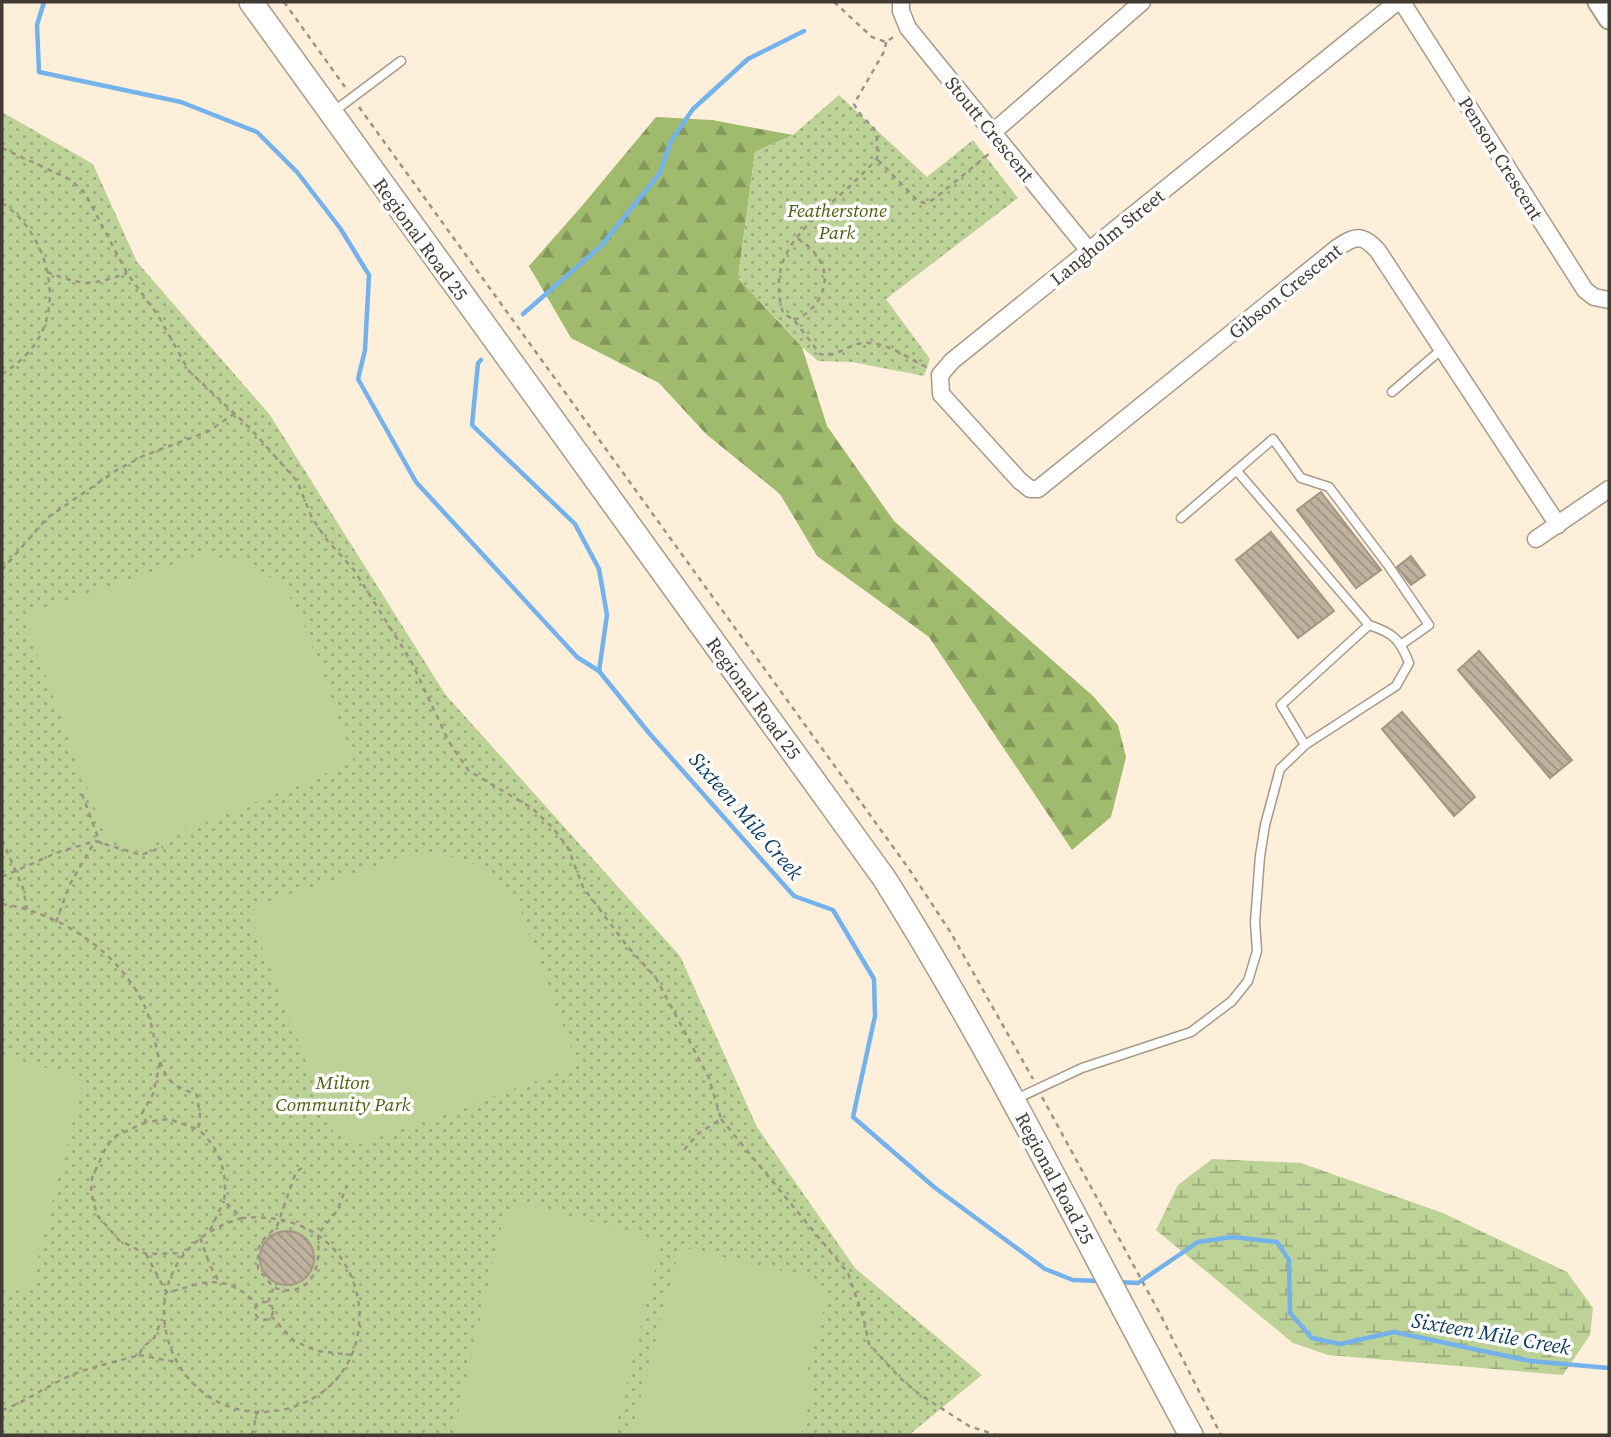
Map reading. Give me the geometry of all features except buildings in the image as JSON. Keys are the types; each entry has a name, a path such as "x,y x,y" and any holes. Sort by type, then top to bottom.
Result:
{"main road":[{"name":"Regional Road 25","path":"251,2 884,878 925,942 1013,1101 1191,1435"}],"street":[{"name":"Stoutt Crescent","path":"901,2 901,11 908,28 1090,252"},
{"path":"992,133 1142,2"},
{"name":"Langholm Street","path":"1038,489 1030,489 1020,481 948,403 941,394 940,376 953,361 1399,2"},
{"name":"Penson Crescent","path":"1399,2 1585,290 1594,297 1609,300"},
{"path":"1598,2 1609,19"},
{"name":"Gibson Crescent","path":"1038,489 1349,240 1359,237 1369,241 1378,251 1558,525"},
{"path":"1536,539 1609,489"}],"lane":[{"path":"330,114 401,61"},
{"path":"1392,392 1442,349"},
{"path":"1181,518 1273,439 1301,478 1329,487 1429,625 1402,644"},
{"path":"1013,1101 1082,1068 1191,1032 1233,1001 1248,981 1257,951 1255,922 1260,856 1270,802 1280,769 1305,745 1396,686 1409,663 1402,644 1388,631 1369,625 1237,471"},
{"path":"1305,745 1281,705 1369,625"}],"path":[{"path":"284,2 909,869 951,933 1159,1312 1221,1435"},
{"path":"834,2 872,37 886,42"},
{"path":"886,42 908,28"},
{"path":"886,42 885,50 854,104 875,128 878,136 877,159 842,194 806,224 796,237 785,253 778,298 783,313 794,320 824,356 856,344 874,343 926,367"},
{"path":"2,148 59,173 85,193 127,273 159,317 188,371 235,413 286,466 296,481 312,518 327,540 354,570 411,661 449,742 469,771 532,808 553,828 568,848 583,887 628,947 656,978 709,1078 722,1119 848,1273 863,1316 869,1344 900,1378 919,1394 970,1426 996,1435"},
{"path":"877,159 918,201 925,203 934,199 990,153"},
{"path":"2,203 29,228 41,249 47,272 48,310 38,339 23,360 2,374"},
{"path":"794,320 807,316 818,304 824,288 824,272 819,257 796,237"},
{"path":"47,272 82,283 99,283 127,273"},
{"path":"2,570 47,518 107,476 143,456 209,431 235,413"},
{"path":"82,794 100,843"},
{"path":"2,840 23,888 27,909"},
{"path":"56,922 70,884 95,841"},
{"path":"2,877 77,845 95,841 141,855 163,847"},
{"path":"2,904 27,909 69,927 99,947 129,980 147,1012 170,1081 197,1095 200,1116 198,1129"},
{"path":"146,1122 142,1113 153,1094 161,1060"},
{"path":"184,1253 146,1254 119,1240 97,1214 91,1192 92,1178 107,1145 116,1136 146,1122 169,1119 198,1129 215,1149 227,1182 225,1201 210,1231"},
{"path":"683,1151 698,1133 722,1119"},
{"path":"302,1168 296,1172 277,1226 262,1241 256,1261 260,1274 274,1288 297,1289 317,1270 318,1234 338,1211 348,1185"},
{"path":"225,1201 243,1218"},
{"path":"243,1218 280,1218 318,1234 338,1252 353,1276 360,1302 359,1329 352,1355 335,1380 313,1398 286,1409 257,1412 236,1409 216,1401 193,1384 176,1362 165,1332 163,1315 166,1292 173,1271 184,1253 200,1237 243,1218"},
{"path":"200,1237 219,1282"},
{"path":"146,1254 166,1292"},
{"path":"166,1292 204,1282 219,1282 242,1292 257,1305"},
{"path":"268,1302 274,1288"},
{"path":"257,1305 268,1302"},
{"path":"257,1305 256,1313 264,1320 271,1316 273,1308 268,1302"},
{"path":"139,1355 153,1338 163,1315"},
{"path":"271,1316 293,1341 317,1351 352,1355"},
{"path":"2,1420 3,1409 79,1371 104,1362 139,1355 176,1362"},
{"path":"252,1435 257,1412"}],"green space":[{"name":"Featherstone Park","path":"839,95 927,177 973,140 1018,198 886,299 930,359 924,376 852,362 818,361 738,278 755,152 793,135"},
{"name":"Milton Community Park","path":"2,112 93,164 137,262 270,415 445,694 680,956 757,1127 855,1268 982,1375 909,1435 2,1435"},
{"path":"656,117 712,120 793,135 755,152 738,278 802,347 827,426 894,521 1093,696 1118,725 1126,757 1111,817 1072,850 929,637 817,556 780,494 706,434 659,383 571,338 529,266"},
{"path":"203,554 245,563 280,583 299,611 354,762 135,851 106,838 31,637 26,615"},
{"path":"421,853 451,857 475,865 497,879 517,901 578,1066 360,1144 333,1132 248,910 397,858"},
{"path":"2,1056 84,1078 29,1293 2,1286"},
{"path":"1212,1159 1301,1163 1443,1213 1567,1272 1593,1308 1590,1335 1563,1375 1328,1355 1293,1343 1156,1230 1178,1185"},
{"path":"519,1202 662,1241 614,1435 453,1435 505,1212"},
{"path":"680,1247 816,1279 827,1297 807,1372 814,1382 802,1433 631,1435"}],"waterway":[{"name":"Sixteen Mile Creek","path":"44,2 37,25 39,72 181,102 257,132 297,172 340,228 369,275 365,350 358,379 416,482 577,657 599,671 649,733 794,896 833,910 874,979 875,1016 853,1117 934,1187 1045,1269 1073,1280 1101,1281"},
{"path":"523,314 601,246 660,173 671,141 693,109 748,59 804,31"},
{"path":"481,360 478,363 472,425 575,524 599,569 607,615 599,671"},
{"name":"Sixteen Mile Creek","path":"1117,1282 1138,1283 1198,1242 1232,1237 1277,1242 1289,1260 1290,1313 1312,1338 1340,1344 1394,1332 1530,1361 1609,1368"}]}
